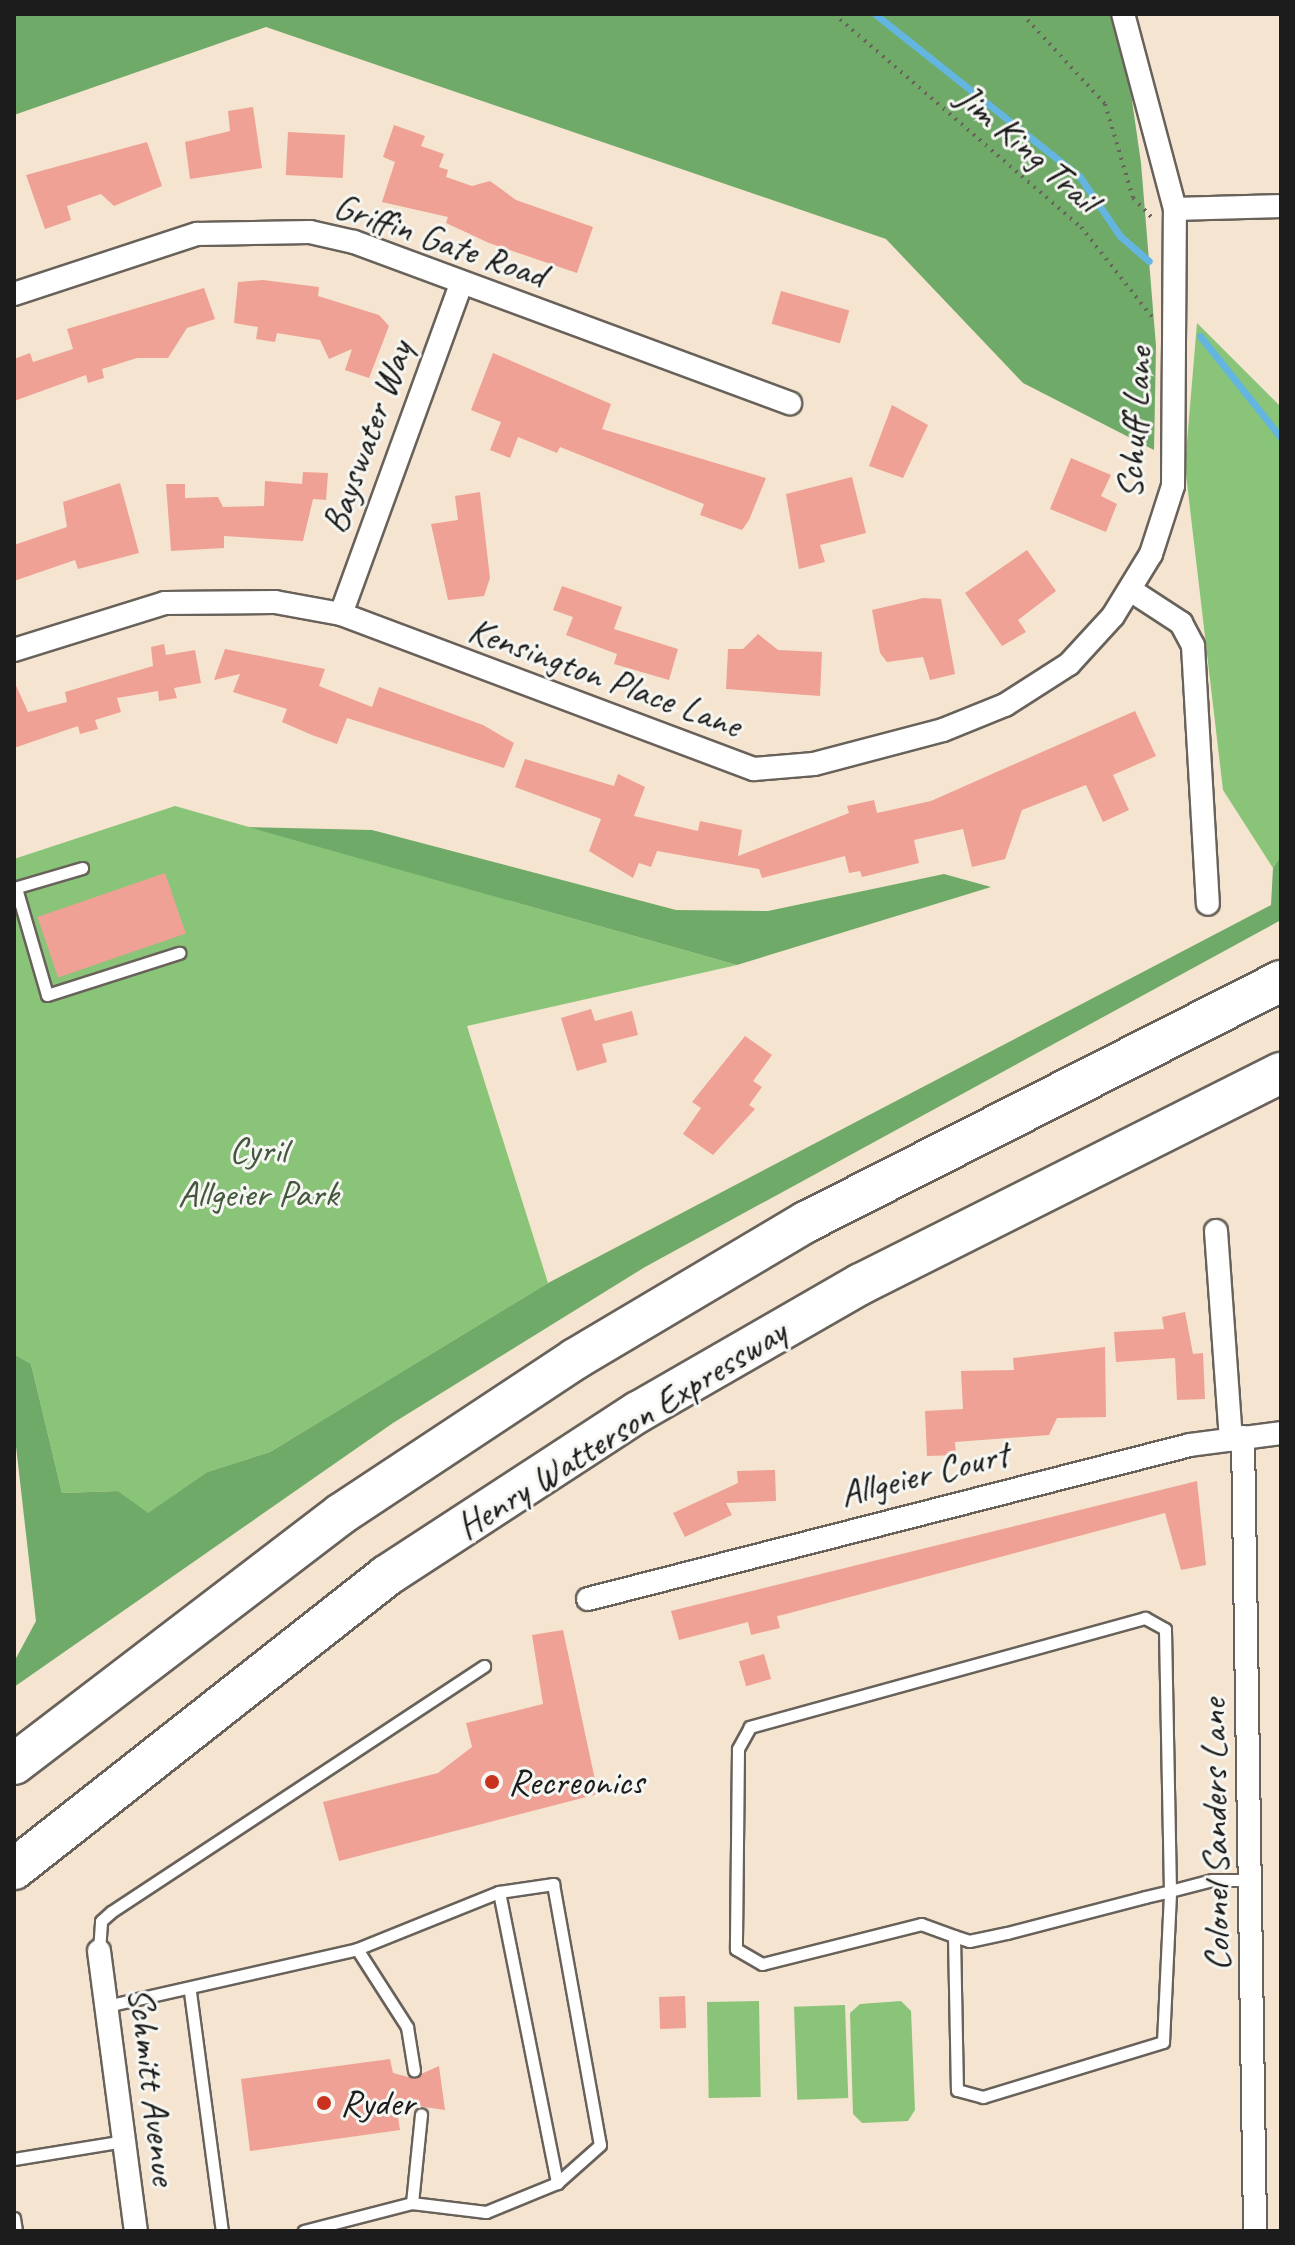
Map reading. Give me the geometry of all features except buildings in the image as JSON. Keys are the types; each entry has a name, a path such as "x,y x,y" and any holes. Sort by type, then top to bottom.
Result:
{"highway":[{"path":"14,1764 316,1532 575,1359 806,1222 1281,981"},
{"name":"Henry Watterson Expressway","path":"14,1869 386,1576 638,1412 861,1284 1281,1073"}],"street":[{"name":"Schuff Lane","path":"1123,14 1143,67 1175,217 1173,486 1132,591"},
{"path":"1175,217 1281,206"},
{"name":"Griffin Gate Road","path":"14,294 232,229 354,242 790,403"},
{"name":"Bayswater Way","path":"341,614 461,284"},
{"path":"1132,591 1181,623 1193,646 1208,904"},
{"name":"Kensington Place Lane","path":"14,650 165,603 236,599 341,614 736,763 788,769 943,730 1005,705 1069,664 1132,591"},
{"name":"Colonel Sanders Lane","path":"1216,1231 1237,1438 1252,1880 1255,2231"},
{"name":"Allgeier Court","path":"588,1599 1237,1438 1281,1433"},
{"name":"Schmitt Avenue","path":"99,1951 136,2231"}],"lane":[{"path":"82,868 15,888 47,995 179,953"},
{"path":"954,1936 952,2071 957,2090 983,2097 1163,2042 1170,1891 1165,1629 1145,1618 750,1727 738,1749 736,1949 762,1964 921,1924 969,1941 1170,1891 1252,1880"},
{"path":"99,1951 106,1915 484,1666"},
{"path":"107,2006 190,1992 357,1949 499,1892 553,1884 600,2145 557,2183 486,2212 412,2203 304,2231"},
{"path":"499,1892 557,2183"},
{"path":"357,1949 407,2027 414,2070"},
{"path":"190,1992 222,2231"},
{"path":"412,2203 421,2114"},
{"path":"14,2159 124,2141"},
{"path":"14,2218 16,2231"}],"path":[{"name":"Jim King Trail","path":"834,14 1081,227 1148,314 1162,326 1176,326"},
{"path":"1022,14 1105,104 1145,214 1175,217"}],"green space":[{"path":"14,14 1109,14 1123,38 1141,163 1156,346 1154,450 1023,383 886,239 266,27 14,115"},
{"path":"1197,323 1281,407 1281,856 1273,868 1223,790 1185,466"},
{"name":"Cyril Allgeier Park","path":"175,806 737,965 467,1026 548,1283 270,1452 207,1472 147,1514 118,1491 62,1493 31,1364 14,1354 14,859"},
{"path":"248,827 372,830 676,910 768,911 944,874 991,887 737,965"},
{"path":"1281,856 1281,920 645,1267 393,1423 14,1687 14,1662 36,1621 14,1429 14,1354 31,1364 62,1493 118,1491 148,1513 207,1472 270,1452 548,1283 1271,905 1273,868"},
{"path":"759,2001 761,2097 709,2098 707,2002"},
{"path":"901,2001 911,2011 915,2110 908,2121 862,2123 853,2114 850,2013 860,2004"},
{"path":"845,2005 848,2098 797,2100 794,2007"}],"waterway":[{"path":"875,14 1080,177 1120,236 1149,261"},
{"path":"1200,336 1281,438"}],"place":[{"name":"Recreonics","path":"492,1782"},
{"name":"Ryder","path":"324,2103"}]}
